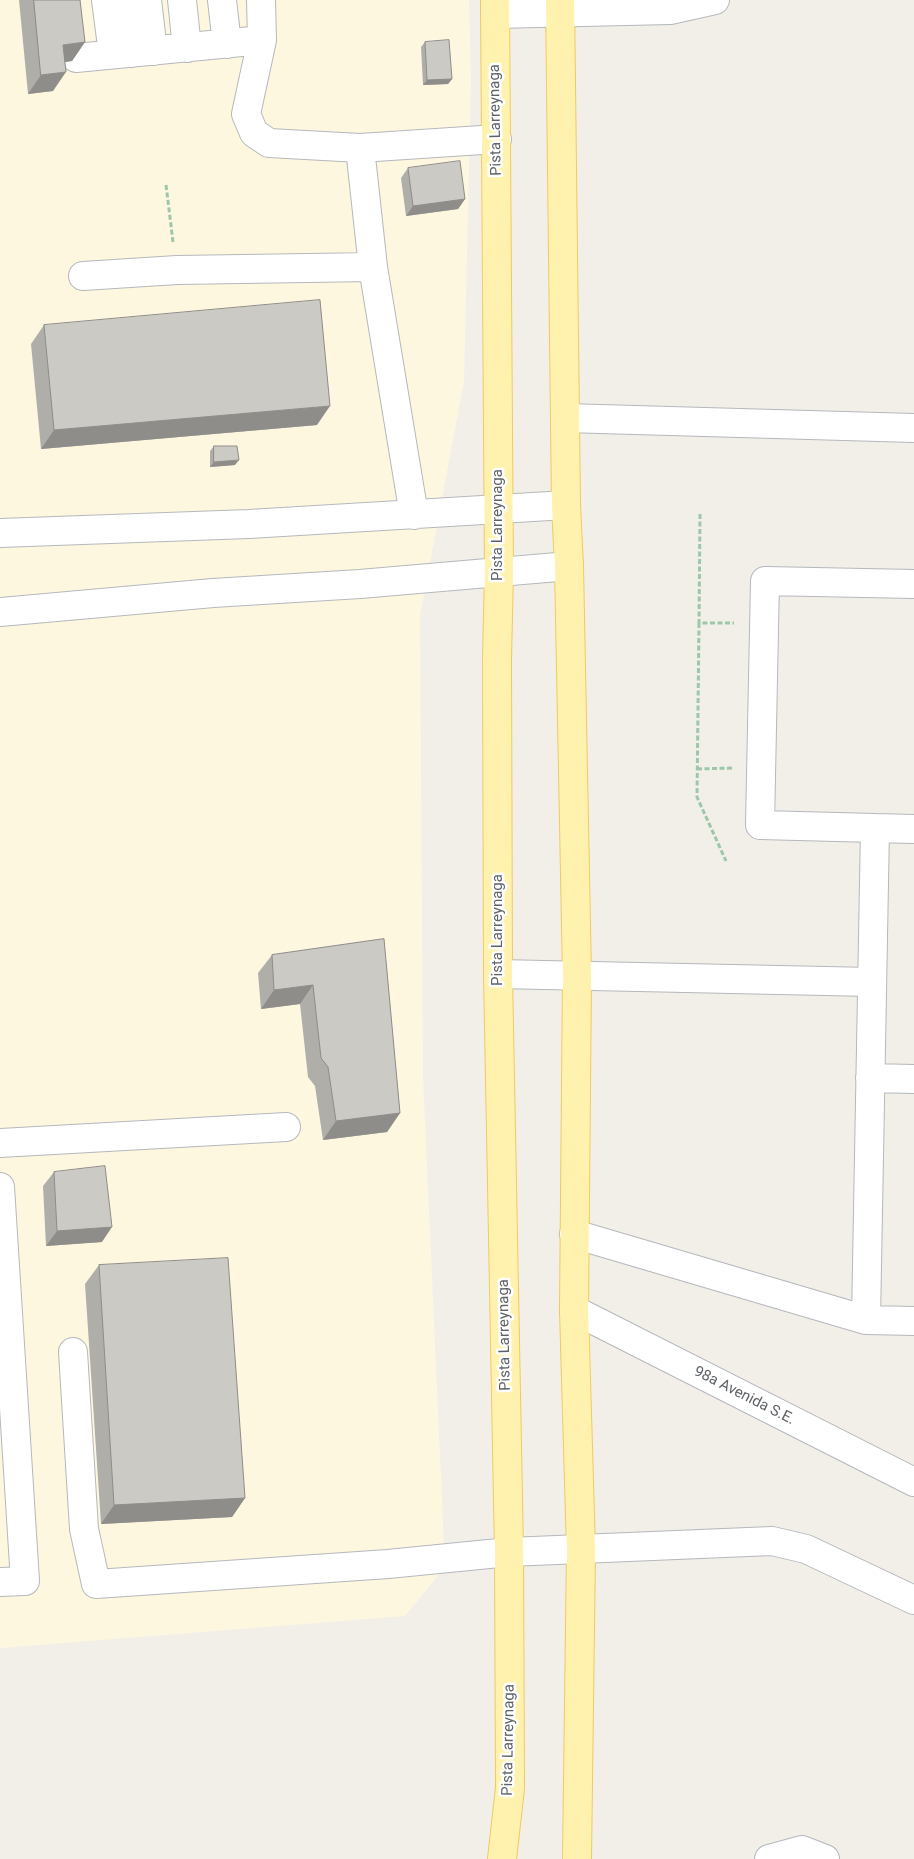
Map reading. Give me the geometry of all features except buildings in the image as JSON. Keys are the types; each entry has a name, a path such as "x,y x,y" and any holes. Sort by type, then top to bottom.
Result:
{"main road":[{"path":"560,6 566,505 569,566 577,976 574,1310 581,1550 577,1859"},
{"name":"Pista Larreynaga","path":"495,7 499,572 497,659 498,974 509,1552 510,1788 502,1859"}],"street":[{"path":"106,0 151,51"},
{"path":"126,0 151,51"},
{"path":"147,0 151,51"},
{"path":"151,51 165,0"},
{"path":"151,51 182,0"},
{"path":"151,51 201,0"},
{"path":"151,51 222,0"},
{"path":"260,0 262,40 246,114 254,133 269,143 360,148 497,139"},
{"path":"495,7 560,6 670,10 715,0"},
{"path":"79,31 86,35 151,51 262,40"},
{"path":"360,148 373,267 414,515"},
{"path":"83,276 177,270 373,267"},
{"path":"565,418 914,428"},
{"path":"0,533 248,524 566,505"},
{"path":"0,612 213,593 360,584 569,566"},
{"path":"914,584 765,581 760,826 914,829"},
{"path":"866,1320 875,828"},
{"path":"498,974 872,982"},
{"path":"870,1078 914,1079"},
{"path":"0,1143 286,1127"},
{"path":"0,1188 12,1581"},
{"path":"574,1234 866,1320 914,1321"},
{"name":"98a Avenida S.E.","path":"574,1310 914,1482"},
{"path":"73,1352 84,1529 96,1584 388,1564 509,1552 772,1541 806,1549 914,1600"},
{"path":"769,1859 802,1850 825,1859"}],"path":[{"path":"166,184 177,270"},
{"path":"700,514 697,797 726,860"},
{"path":"699,623 764,624"}],"shaded area":[{"path":"0,0 469,0 471,81 464,381 420,616 423,1078 445,1567 405,1616 0,1648"}]}
